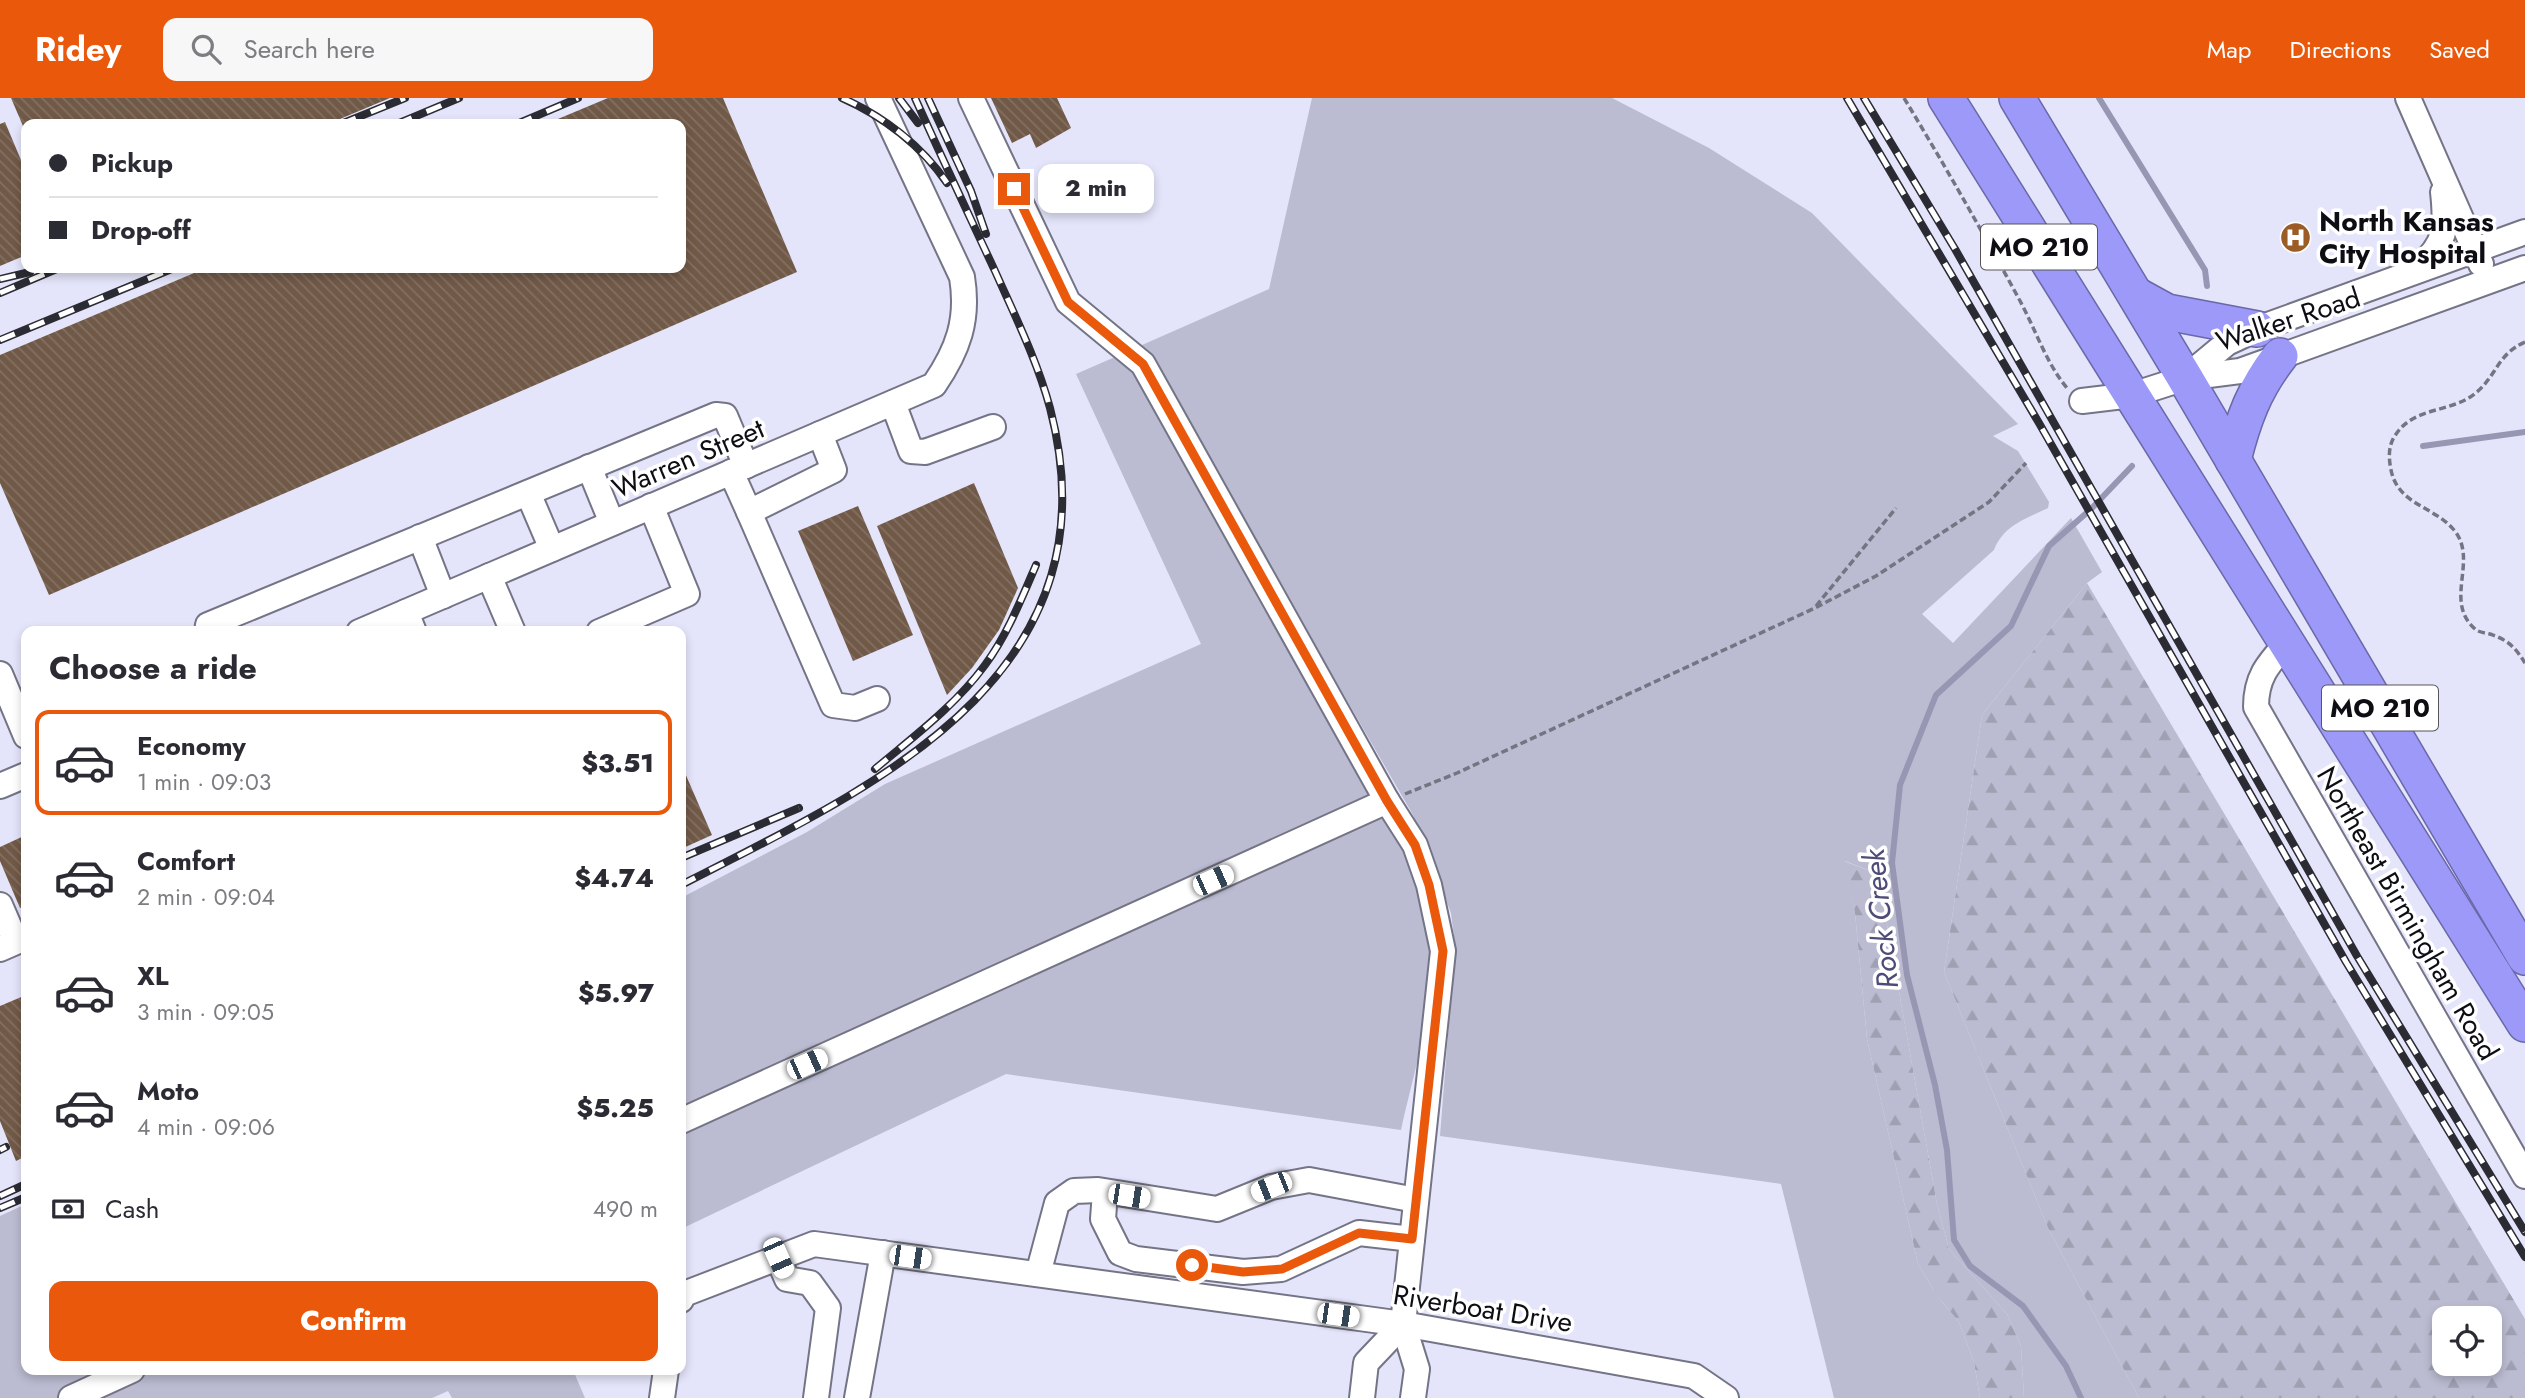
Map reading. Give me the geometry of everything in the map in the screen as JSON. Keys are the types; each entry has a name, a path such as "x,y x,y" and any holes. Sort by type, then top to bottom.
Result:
{"highway":[{"name":"MO 210","path":"1946,98 2525,1024"},
{"name":"MO 210","path":"2017,98 2136,295 2525,957"},
{"path":"2136,295 2167,312 2257,329"},
{"path":"2233,460 2243,418 2259,383 2280,356"}],"street":[{"name":"Warren Street","path":"390,626 410,622 443,596 934,385 949,362 964,322 966,299 962,277 878,98"},
{"path":"971,98 1068,302 1143,364 1387,801 1415,845 1429,885 1443,951 1403,1324 1417,1369 1413,1398"},
{"path":"2408,98 2488,282"},
{"path":"2413,273 2440,246 2446,219 2441,174"},
{"name":"Walker Road","path":"2185,378 2227,343 2257,329 2525,232"},
{"name":"Walker Road","path":"2082,401 2132,395 2185,378 2240,370 2525,268"},
{"path":"893,403 911,452 925,452 993,427"},
{"path":"208,626 716,415 725,416 748,512 833,705 855,708 877,699"},
{"path":"748,512 834,470 820,434"},
{"path":"589,467 612,523"},
{"path":"528,493 552,549"},
{"path":"613,626 687,594 651,506"},
{"path":"420,537 443,596"},
{"path":"489,576 510,626"},
{"name":"Northeast Birmingham Road","path":"2286,644 2266,666 2256,686 2256,707 2525,1176"},
{"path":"0,674 21,724"},
{"path":"0,786 21,777"},
{"path":"686,1119 1387,801"},
{"path":"0,905 14,943"},
{"path":"1038,1274 1057,1203 1074,1191 1105,1192 1217,1209 1271,1187 1308,1180 1416,1200"},
{"path":"1105,1192 1103,1219 1121,1253 1136,1259 1243,1272 1282,1269 1359,1233 1412,1239"},
{"name":"Riverboat Drive","path":"686,1293 814,1244 1403,1324 1694,1376 1726,1398"},
{"path":"857,1398 883,1253"},
{"path":"778,1258 787,1279 810,1283 828,1308 816,1398"},
{"path":"1362,1398 1366,1363 1403,1324"},
{"path":"71,1398 121,1375"},
{"path":"662,1398 665,1375"}],"path":[{"path":"1904,98 2035,328 2055,373 2082,401"},
{"path":"2525,342 2500,359 2478,391 2451,406 2408,419 2393,440 2389,459 2393,482 2409,500 2453,528 2462,544 2465,563 2459,604 2475,630 2514,645 2525,663"},
{"path":"1387,801 1469,767 1815,608 1936,539 1989,502 2026,463"},
{"path":"1815,608 1896,508"}],"green space":[{"path":"1312,98 1612,98 1709,148 1812,213 2018,424 1993,436 2018,451 2049,502 2048,508 2004,534 1994,550 1922,614 1953,643 2071,518 2102,572 2087,583 1982,715 1944,972 2048,1228 2139,1398 2024,1398 2021,1346 2007,1314 1949,1249 1937,1204 1878,874 1845,861 1855,913 1867,1039 1918,1264 1938,1297 1959,1322 1974,1362 1980,1398 1834,1398 1781,1184 1440,1136 1455,946 1451,913 1413,815 1142,345 1269,289"},
{"path":"1115,357 1136,376 1403,847 1425,908 1433,951 1429,1002 1401,1130 1006,1074 686,1227 686,895 807,832 885,784 1201,644 1076,374"},
{"path":"2087,583 2525,1319 2525,1398 2139,1398 2048,1228 1944,972 1982,715"},
{"path":"1844,861 1878,874 1937,1204 1949,1249 2007,1314 2021,1346 2024,1398 1980,1398 1974,1362 1959,1322 1938,1297 1918,1264 1867,1039 1855,913"},
{"path":"21,1206 21,1375 575,1375 585,1398 452,1398 448,1391 432,1398 0,1398 0,1216"}],"building":[{"path":"11,98 390,98 340,119 21,119 21,121"},
{"path":"608,98 723,98 797,272 49,595 0,483 0,355 194,273 686,273 686,119 558,119"},
{"path":"991,98 1057,98 1071,128 1036,148 1030,134 1012,143"},
{"path":"5,122 21,160 21,257 0,266 0,124"},
{"path":"974,483 1018,588 999,630 972,668 947,695 877,526"},
{"path":"858,506 913,635 853,661 798,531"},
{"path":"686,775 712,835 686,847"},
{"path":"21,837 20,908 0,861 0,847"},
{"path":"21,997 21,1158 16,1161 0,1121 0,1006"}],"waterway":[{"path":"2099,98 2205,270 2207,286"},
{"name":"Rock Creek","path":"2423,446 2525,432"},
{"name":"Rock Creek","path":"2081,1398 2066,1366 2023,1306 1970,1266 1954,1240 1947,1150 1935,1085 1907,975 1892,863 1900,785 1936,695 2011,626 2049,546 2091,509 2132,466"}],"railway":[{"path":"353,119 405,98"},
{"path":"409,119 459,98"},
{"path":"529,119 578,98"},
{"path":"842,98 900,133 926,157 947,183"},
{"path":"899,98 918,123"},
{"path":"686,882 831,806 902,761 965,710 1015,651 1049,582 1062,501 1050,408 1018,321 915,98"},
{"path":"928,98 971,191 986,234"},
{"path":"1847,98 2039,423 2346,962 2525,1257"},
{"path":"1864,98 1955,249 2357,956 2525,1232"},
{"path":"0,279 26,273"},
{"path":"0,293 47,273"},
{"path":"0,340 162,273"},
{"path":"875,769 947,707 985,665 1007,629 1036,565"},
{"path":"686,856 799,808"},
{"path":"0,1150 6,1147"},
{"path":"0,1196 21,1186"},
{"path":"0,1208 21,1199"}],"place":[{"name":"North Kansas City Hospital","path":"2296,237"}],"route":[{"path":"1014,189 1068,302 1096,328 1143,364 1387,801 1415,845 1429,885 1443,951 1412,1239 1359,1233 1282,1269 1243,1272 1192,1265"}]}
